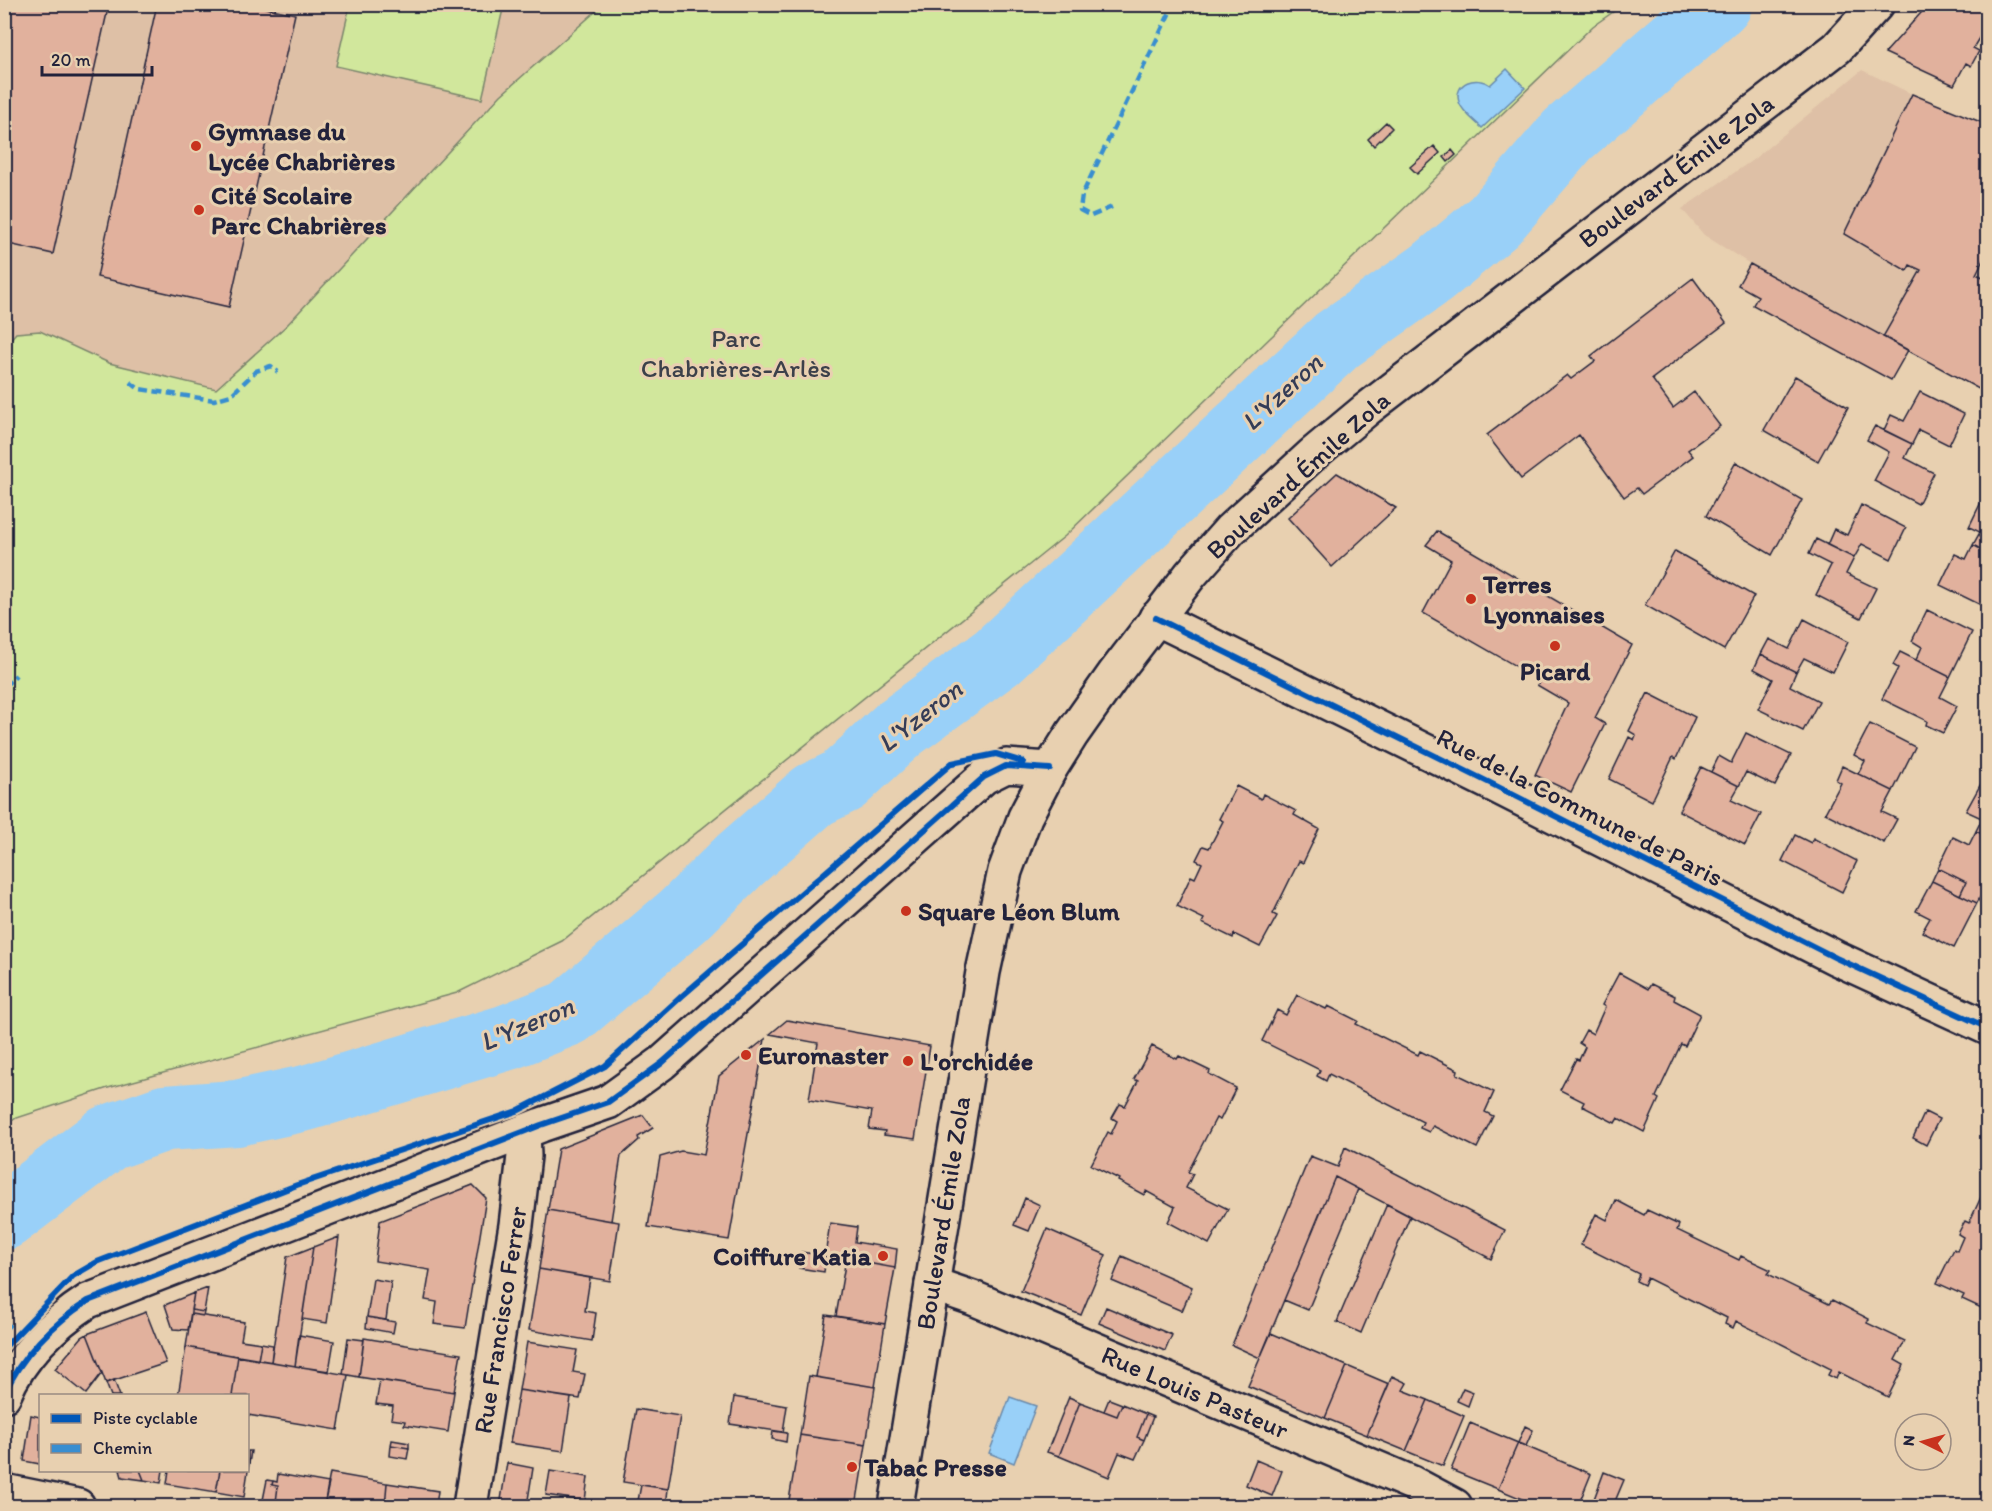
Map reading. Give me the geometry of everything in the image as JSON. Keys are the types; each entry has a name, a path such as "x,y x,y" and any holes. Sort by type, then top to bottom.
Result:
{"street":[{"name":"Boulevard Émile Zola","path":"896,1506 983,972 1003,882 1025,817 1050,769 1115,673 1156,618 1230,530 1313,454 1367,409 1829,54 1877,4"},
{"name":"Rue de la Commune de Paris","path":"1156,618 1836,958 1988,1028"},
{"path":"4,1395 12,1376 39,1343 68,1314 88,1301 523,1132 608,1102 662,1063 984,777 1006,766 1050,769"},
{"name":"Rue Francisco Ferrer","path":"470,1506 516,1225 524,1156 523,1132"},
{"name":"Rue Louis Pasteur","path":"932,1284 973,1298 1391,1474 1455,1506"},
{"path":"4,1491 78,1506"}],"shaded area":[{"name":"Cité Scolaire Parc Chabrières","path":"5,5 603,5 501,95 287,325 216,389 109,363 40,331 5,341"},
{"path":"1862,70 1912,94 1987,125 1987,394 1750,264 1704,235 1682,209 1754,159"}],"green space":[{"path":"350,5 504,5 482,99 336,66"},
{"name":"Parc Chabrières-Arlès","path":"603,5 1623,5 1593,26 1065,536 562,941 457,993 108,1088 5,1122 4,341 8,342 16,333 40,331 109,363 216,389 287,325 501,95"}],"water":[{"path":"1507,69 1525,88 1482,128 1461,106 1459,90 1467,82 1473,81 1490,85"},
{"path":"1010,1397 1036,1406 1014,1463 989,1453"}],"building":[{"path":"6,4 109,4 53,254 4,243"},
{"name":"Gymnase du Lycée Chabrières","path":"157,4 250,4 295,14 229,307 97,277"},
{"path":"250,4 276,4 275,10"},
{"path":"1929,4 1968,4 1988,12 1988,23 1973,48 1979,51 1971,66 1966,63 1954,85 1885,53"},
{"path":"1968,4 1988,4 1988,12"},
{"path":"1912,94 1988,125 1988,250 1976,274 1988,279 1988,294 1981,305 1988,308 1988,394 1883,337 1921,270 1910,265 1907,271 1844,234"},
{"path":"1386,122 1392,128 1374,146 1368,139"},
{"path":"1434,146 1440,153 1417,174 1410,167"},
{"path":"1452,150 1456,155 1448,162 1444,157"},
{"path":"1750,264 1908,350 1891,380 1753,305 1758,296 1738,285"},
{"path":"1693,278 1726,323 1652,379 1673,408 1694,392 1720,426 1688,450 1693,456 1642,494 1637,488 1624,497 1579,435 1521,479 1487,435 1567,375 1571,379 1595,361 1591,356"},
{"path":"1795,376 1848,407 1818,461 1764,430"},
{"path":"1920,392 1964,414 1949,445 1919,430 1912,444 1884,430 1891,415 1904,421"},
{"path":"1875,426 1912,444 1905,458 1934,473 1918,504 1874,481 1889,452 1867,440"},
{"path":"1736,462 1802,500 1772,555 1706,516"},
{"path":"1337,473 1396,508 1332,567 1288,518"},
{"path":"1984,496 1988,498 1988,553 1973,545 1980,532 1969,527"},
{"path":"1861,505 1906,528 1891,559 1862,544 1854,558 1827,545 1834,529 1847,535"},
{"path":"1437,531 1632,645 1595,718 1605,724 1571,792 1535,775 1568,703 1537,685 1540,680 1423,613 1451,560 1426,545"},
{"path":"1816,539 1854,558 1846,574 1876,588 1861,618 1816,595 1831,565 1809,554"},
{"path":"1973,545 1988,553 1988,602 1985,607 1940,585 1955,554 1966,559"},
{"path":"1675,551 1754,596 1724,650 1645,605"},
{"path":"1927,610 1972,632 1950,677 1916,660 1922,647 1912,641"},
{"path":"1804,619 1848,642 1833,672 1804,658 1796,672 1761,654 1769,639 1789,649"},
{"path":"1900,652 1950,677 1940,697 1957,706 1943,733 1926,725 1927,721 1882,699 1898,668 1893,665"},
{"path":"1761,654 1796,672 1790,686 1819,701 1803,731 1758,709 1773,679 1754,669"},
{"path":"1648,693 1695,717 1676,759 1673,757 1652,801 1609,779 1629,737 1634,740 1636,735 1629,731"},
{"path":"1870,724 1915,747 1893,791 1858,774 1865,761 1854,755"},
{"path":"1746,733 1791,755 1775,786 1746,772 1739,786 1711,772 1719,756 1731,763"},
{"path":"1842,766 1893,791 1882,812 1897,819 1884,843 1825,813 1841,783 1836,780"},
{"path":"1701,767 1739,786 1731,800 1761,814 1745,845 1679,811"},
{"path":"1983,780 1988,783 1988,821 1966,811"},
{"path":"1236,786 1261,799 1263,794 1296,811 1294,815 1319,829 1303,863 1299,861 1273,914 1277,916 1260,947 1234,934 1233,938 1202,923 1204,919 1177,906 1191,876 1195,878 1202,863 1196,860 1203,846 1209,848 1223,821 1219,819"},
{"path":"1982,819 1988,821 1988,837 1976,831"},
{"path":"1976,831 1988,837 1988,882 1977,903 1960,895 1966,882 1938,868 1953,837 1969,845"},
{"path":"1795,835 1811,843 1813,838 1857,861 1842,892 1782,861"},
{"path":"1938,868 1966,882 1960,895 1932,881"},
{"path":"1932,881 1977,903 1954,948 1922,932 1930,918 1916,911"},
{"path":"1619,973 1648,989 1651,984 1675,996 1674,1000 1700,1014 1685,1046 1681,1044 1656,1097 1659,1099 1644,1132 1618,1118 1615,1123 1582,1106 1584,1102 1560,1090 1585,1047 1579,1043 1586,1030 1593,1034 1605,1007 1602,1005"},
{"path":"1297,995 1326,1009 1328,1006 1358,1021 1356,1024 1418,1055 1420,1051 1458,1070 1457,1074 1494,1092 1485,1112 1493,1116 1477,1148 1433,1126 1429,1132 1420,1128 1423,1122 1329,1074 1326,1081 1317,1076 1320,1070 1262,1041 1277,1010 1286,1015"},
{"path":"787,1020 930,1046 915,1139 884,1135 885,1131 869,1129 872,1111 809,1100 818,1043 770,1034"},
{"path":"765,1039 729,1240 648,1227 660,1157 681,1151 704,1155 719,1076"},
{"path":"1152,1046 1177,1059 1179,1056 1210,1071 1209,1074 1236,1088 1220,1120 1216,1118 1188,1172 1193,1174 1186,1188 1228,1209 1209,1244 1168,1222 1175,1207 1146,1191 1144,1195 1091,1165 1108,1132 1111,1134 1117,1121 1112,1118 1120,1104 1125,1106 1138,1081 1134,1079"},
{"path":"1925,1112 1939,1119 1926,1145 1913,1138"},
{"path":"643,1115 653,1128 638,1137 639,1140 621,1156 611,1221 548,1210 558,1149"},
{"path":"1345,1147 1505,1230 1491,1259 1335,1177 1260,1358 1232,1345 1310,1156 1338,1167"},
{"path":"1335,1177 1358,1189 1308,1310 1284,1300"},
{"path":"1988,1182 1988,1311 1962,1299 1964,1295 1937,1283 1954,1249 1957,1251 1963,1237 1958,1234 1965,1221 1969,1223"},
{"path":"473,1185 486,1198 465,1328 434,1324 437,1302 425,1300 430,1270 375,1261 380,1221"},
{"path":"1025,1198 1040,1205 1029,1231 1014,1225"},
{"path":"1616,1200 1644,1215 1647,1210 1679,1225 1677,1230 1739,1260 1741,1256 1771,1270 1768,1274 1829,1304 1832,1300 1869,1319 1867,1323 1905,1341 1895,1360 1904,1365 1888,1397 1839,1372 1836,1379 1828,1375 1831,1369 1736,1321 1733,1328 1725,1324 1727,1318 1647,1278 1644,1285 1636,1281 1639,1274 1581,1245 1596,1214 1607,1220"},
{"path":"1387,1204 1410,1216 1361,1333 1337,1322"},
{"path":"548,1210 619,1222 610,1281 539,1269"},
{"path":"830,1223 857,1227 855,1242 897,1249 895,1268 825,1256"},
{"path":"1047,1229 1106,1255 1081,1315 1021,1291"},
{"path":"339,1237 327,1323 302,1319 313,1247"},
{"path":"313,1247 295,1366 271,1362 287,1257"},
{"path":"801,1252 826,1256 824,1272 799,1268"},
{"path":"1122,1256 1192,1287 1182,1311 1112,1281"},
{"path":"846,1259 895,1268 885,1324 836,1316"},
{"path":"539,1269 590,1278 585,1311 596,1313 592,1341 529,1330"},
{"path":"373,1279 391,1282 386,1320 367,1317"},
{"path":"208,1288 204,1312 191,1310 194,1293"},
{"path":"194,1293 188,1330 173,1329 165,1305"},
{"path":"1106,1307 1172,1335 1165,1351 1099,1323"},
{"path":"191,1310 204,1312 203,1316 191,1314"},
{"path":"146,1312 166,1363 106,1383 87,1334"},
{"path":"191,1314 244,1322 241,1340 261,1343 258,1360 186,1347"},
{"path":"826,1315 885,1324 875,1387 816,1377"},
{"path":"367,1317 395,1322 393,1333 366,1328"},
{"path":"1271,1333 1347,1366 1325,1418 1248,1386"},
{"path":"87,1334 102,1373 86,1394 55,1369"},
{"path":"299,1335 334,1341 329,1371 295,1366"},
{"path":"348,1338 364,1340 359,1377 343,1374"},
{"path":"364,1338 461,1354 454,1392 359,1377"},
{"path":"527,1342 577,1350 573,1372 585,1374 580,1399 519,1390"},
{"path":"261,1343 273,1345 271,1362 258,1360"},
{"path":"186,1347 238,1356 232,1394 178,1394"},
{"path":"238,1356 348,1375 338,1430 249,1415 249,1394 232,1394"},
{"path":"1347,1366 1389,1384 1367,1435 1325,1418"},
{"path":"809,1376 875,1387 866,1445 800,1435"},
{"path":"1392,1376 1407,1383 1403,1390 1428,1400 1406,1451 1367,1435"},
{"path":"114,1380 119,1394 110,1394 106,1383"},
{"path":"380,1380 454,1392 448,1432 404,1425 405,1421 391,1419 393,1406 376,1404"},
{"path":"1463,1388 1473,1392 1468,1406 1457,1401"},
{"path":"519,1390 571,1398 563,1451 510,1443"},
{"path":"734,1397 787,1406 783,1432 730,1424"},
{"path":"1069,1397 1080,1402 1059,1456 1047,1452"},
{"path":"1109,1399 1122,1404 1117,1416 1104,1411"},
{"path":"1428,1400 1464,1416 1443,1466 1406,1451"},
{"path":"1080,1402 1117,1416 1122,1404 1146,1414 1137,1437 1144,1440 1135,1459 1119,1453 1109,1477 1059,1456"},
{"path":"636,1409 680,1416 668,1489 623,1482"},
{"path":"1146,1414 1153,1417 1144,1440 1137,1437"},
{"path":"31,1415 39,1417 39,1464 24,1461"},
{"path":"1470,1423 1518,1443 1498,1489 1451,1470"},
{"path":"1525,1426 1533,1430 1526,1446 1518,1443"},
{"path":"773,1431 787,1433 786,1442 772,1439"},
{"path":"800,1435 866,1445 856,1506 788,1506"},
{"path":"392,1440 409,1443 409,1448 391,1445"},
{"path":"1518,1443 1591,1474 1578,1506 1539,1506 1498,1489"},
{"path":"391,1445 409,1448 407,1459 390,1456"},
{"path":"1256,1460 1282,1471 1272,1496 1246,1485"},
{"path":"507,1463 533,1468 527,1506 500,1506"},
{"path":"550,1471 588,1477 585,1501 546,1495"},
{"path":"121,1472 141,1472 144,1480 122,1477"},
{"path":"141,1472 163,1472 161,1483 144,1480"},
{"path":"169,1472 220,1472 216,1492 167,1484"},
{"path":"220,1472 248,1472 244,1497 216,1492"},
{"path":"1604,1472 1624,1480 1613,1506 1594,1499"},
{"path":"330,1473 387,1483 385,1506 324,1506"},
{"path":"278,1474 329,1483 324,1506 276,1502 278,1486 272,1485 273,1481 277,1482"},
{"path":"267,1480 273,1481 272,1485 278,1486 276,1502 263,1500"},
{"path":"387,1483 438,1491 436,1506 385,1506"},
{"path":"641,1485 668,1489 666,1506 637,1506"}],"waterway":[{"name":"L'Yzeron","path":"4,1217 108,1138 165,1118 237,1113 306,1098 508,1037 569,1013 684,915 740,860 814,795 843,781 900,728 997,657 1337,340 1432,273 1494,221 1568,135 1719,4"}],"marked path":[{"path":"1112,207 1091,216 1080,210 1082,195 1170,12"},
{"path":"130,382 139,389 214,400 231,395 256,371 271,366 278,372"},
{"path":"4,687 16,675"},
{"path":"4,1330 13,1322"}],"cycle path":[{"path":"1156,618 1836,958 1988,1028"},
{"path":"4,1348 73,1276 97,1262 297,1185 517,1111 605,1066 682,996 952,763 996,754 1023,762"},
{"path":"4,1395 19,1367 39,1342 63,1319 88,1301 541,1125 608,1102 662,1063 984,777 1006,766 1050,769"}],"place":[{"name":"Gymnase du Lycée Chabrières","path":"196,146"},
{"name":"Cité Scolaire Parc Chabrières","path":"199,210"},
{"name":"Terres Lyonnaises","path":"1471,599"},
{"name":"Picard","path":"1555,646"},
{"name":"Square Léon Blum","path":"906,911"},
{"name":"Euromaster","path":"746,1055"},
{"name":"L'orchidée","path":"908,1061"},
{"name":"Coiffure Katia","path":"883,1256"},
{"name":"Tabac Presse","path":"852,1467"}]}
